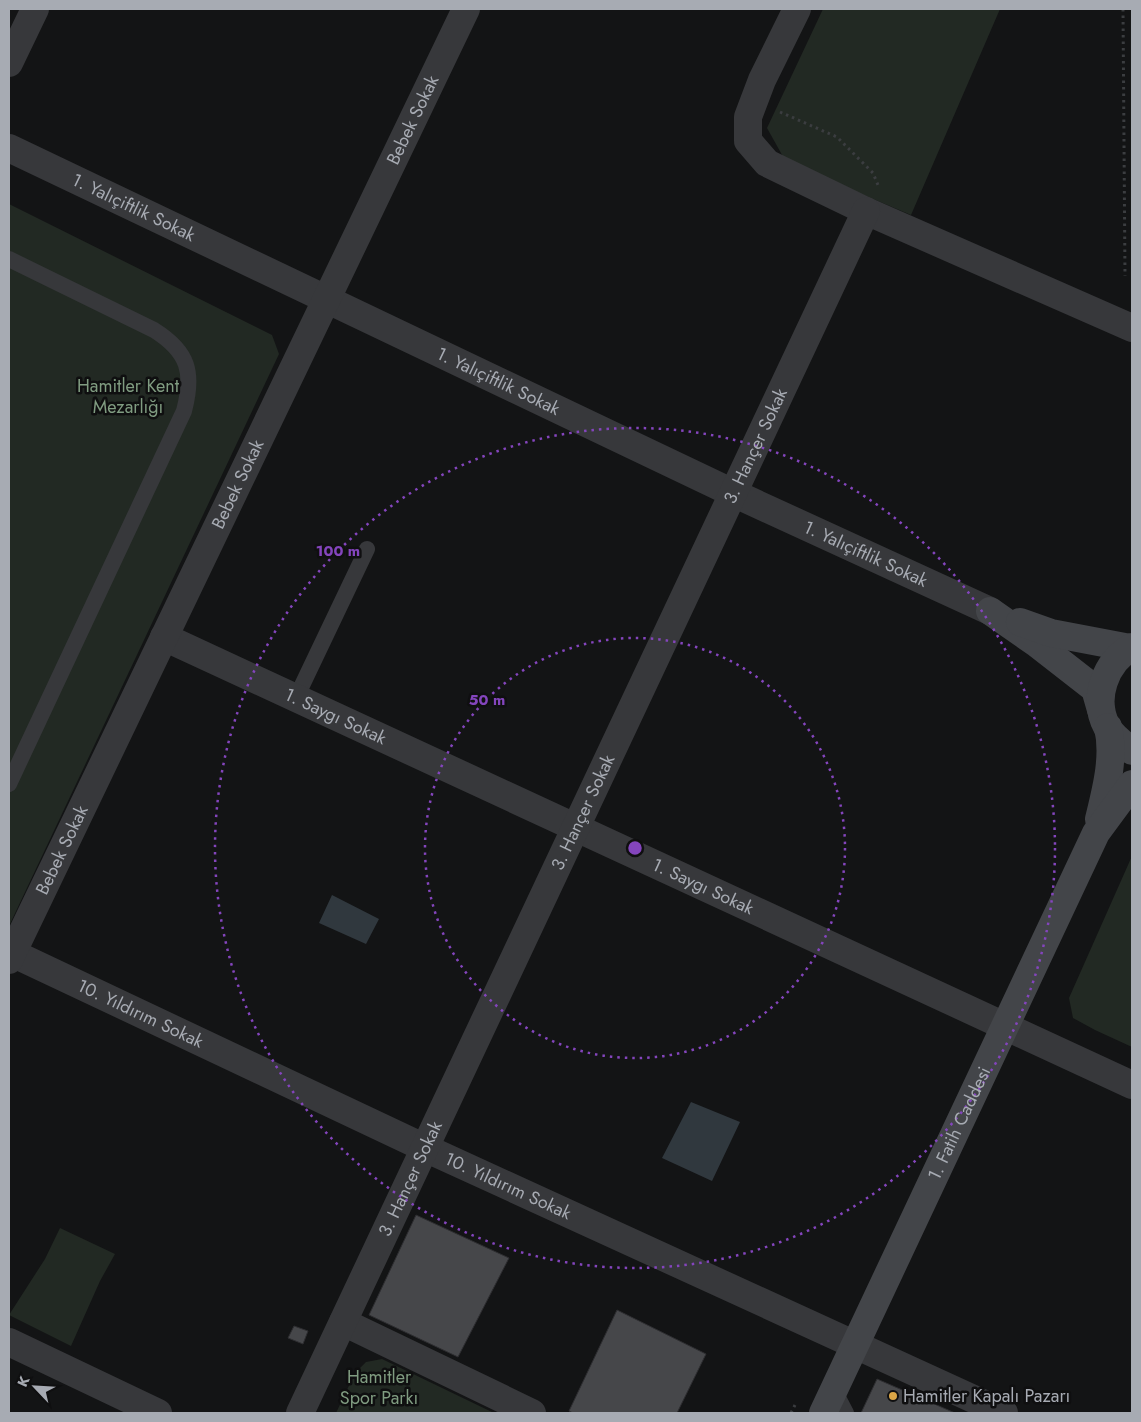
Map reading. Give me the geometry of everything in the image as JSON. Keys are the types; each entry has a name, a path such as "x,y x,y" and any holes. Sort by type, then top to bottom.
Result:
{"street":[{"path":"9,63 35,9"},
{"name":"Bebek Sokak","path":"10,957 466,9"},
{"path":"797,9 762,80 748,117 748,141 767,163 873,201 1132,328"},
{"name":"1. Yalıçiftlik Sokak","path":"9,148 734,493 990,612"},
{"name":"3. Hançer Sokak","path":"300,1413 873,201"},
{"path":"990,612 1051,633 1131,648"},
{"path":"990,612 1036,643 1095,689 1111,741 1106,790 1096,833"},
{"name":"1. Saygı Sokak","path":"164,637 1132,1085"},
{"path":"1131,648 1116,660 1106,674 1101,692 1104,719 1119,742 1132,751"},
{"path":"1096,833 1132,784"},
{"name":"1. Fatih Caddesi","path":"834,1406 855,1345 1096,833"},
{"name":"10. Yıldırım Sokak","path":"10,957 1004,1413"},
{"path":"343,1322 532,1413"},
{"path":"9,1342 158,1413"}],"lane":[{"path":"9,259 154,330 169,340 180,354 188,370 190,390 184,412 9,784"},
{"path":"296,698 367,550"}],"path":[{"path":"1123,9 1125,276"},
{"path":"777,111 837,137 873,173 873,201"}],"green space":[{"path":"823,9 1000,9 911,215 786,162 767,128"},
{"name":"Hamitler Kent Mezarlığı","path":"9,204 272,335 279,354 9,926"},
{"path":"1132,856 1132,1047 1073,1018 1069,998"},
{"path":"60,1228 115,1254 100,1281 71,1346 9,1315 45,1259"},
{"name":"Hamitler Spor Parkı","path":"382,1359 494,1413 336,1413 355,1373 366,1362"}],"shaded area":[{"path":"332,895 379,919 366,944 319,923"},
{"path":"691,1102 740,1122 712,1181 662,1158"}],"building":[{"path":"416,1215 509,1258 458,1357 369,1315"},
{"path":"617,1310 706,1354 677,1413 573,1413 569,1411"},
{"path":"294,1326 308,1331 303,1344 288,1338"},
{"name":"Hamitler Kapalı Pazarı","path":"877,1379 955,1413 861,1413"}],"place":[{"name":"Hamitler Kapalı Pazarı","path":"893,1396"}]}
